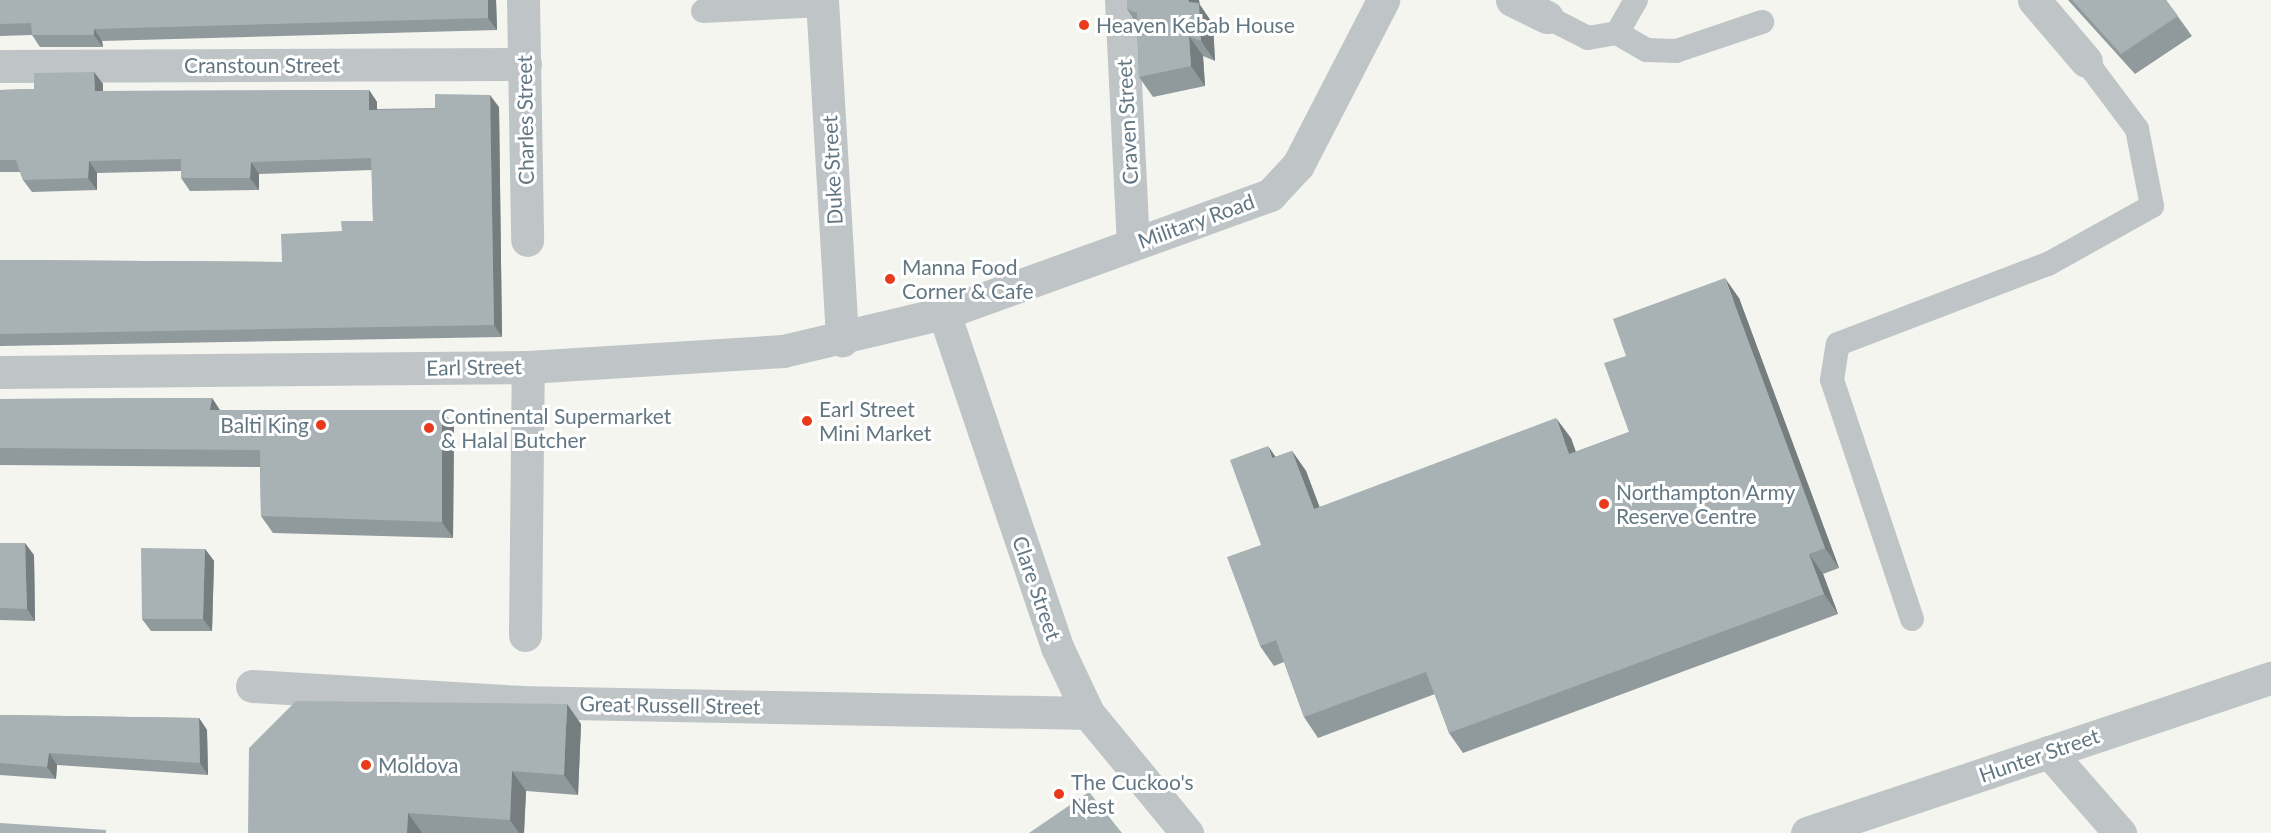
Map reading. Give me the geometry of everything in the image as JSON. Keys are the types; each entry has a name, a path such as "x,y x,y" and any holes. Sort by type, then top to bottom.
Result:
{"street":[{"name":"Charles Street","path":"523,0 527,240"},
{"name":"Craven Street","path":"1121,0 1133,244"},
{"name":"Military Road","path":"944,314 1270,195 1298,165 1383,0"},
{"path":"1512,0 1547,17"},
{"path":"2034,0 2086,61"},
{"name":"Duke Street","path":"822,3 842,340"},
{"name":"Cranstoun Street","path":"0,66 525,64"},
{"name":"Earl Street","path":"0,372 528,367 783,351 842,340 944,314"},
{"name":"Clare Street","path":"944,314 1057,647 1088,713 1187,833"},
{"path":"525,635 528,367"},
{"name":"Hunter Street","path":"1807,833 2271,678"},
{"name":"Great Russell Street","path":"252,686 519,702 1088,713"},
{"path":"2049,752 2120,833"}],"lane":[{"path":"1617,33 1636,0"},
{"path":"703,11 822,3"},
{"path":"1547,17 1588,38 1617,33 1647,50 1676,51 1762,21"},
{"path":"1912,619 1832,380 1838,344 2048,264 2152,206 2137,129 2086,61"}],"building":[{"path":"0,0 488,0 488,18 94,29 94,35 32,35 31,23 0,24"},
{"path":"1127,0 1188,0 1188,2 1199,3 1201,41 1189,36 1191,66 1139,77 1137,13 1127,9"},
{"path":"2072,0 2166,0 2178,16 2121,54"},
{"path":"94,72 95,91 369,90 369,110 435,109 435,94 490,95 494,325 0,334 0,260 282,262 281,234 342,231 341,221 373,221 371,158 251,162 250,178 181,178 181,159 89,161 88,178 23,180 16,160 0,160 0,90 34,89 34,73"},
{"name":"Northampton Army Reserve Centre","path":"1725,278 1825,548 1809,554 1824,594 1449,733 1426,672 1304,717 1276,640 1260,646 1227,557 1261,545 1230,460 1268,446 1272,458 1292,451 1314,509 1556,418 1569,454 1629,432 1604,363 1626,356 1613,319"},
{"path":"212,398 210,410 442,410 442,522 261,516 260,450 0,448 0,399"},
{"path":"0,543 25,543 27,609 0,608"},
{"path":"141,548 205,549 203,619 142,619"},
{"path":"296,701 567,704 564,775 512,771 510,820 408,813 407,833 248,833 249,748"},
{"path":"0,715 199,718 200,763 49,753 47,767 0,763"},
{"path":"1089,792 1122,833 1029,833"},
{"path":"0,823 106,830 106,833 0,833"}],"place":[{"name":"Heaven Kebab House","path":"1084,25"},
{"name":"Manna Food Corner & Cafe","path":"890,279"},
{"name":"Earl Street Mini Market","path":"807,421"},
{"name":"Balti King","path":"321,425"},
{"name":"Continental Supermarket & Halal Butcher","path":"429,428"},
{"name":"Northampton Army Reserve Centre","path":"1604,504"},
{"name":"Moldova","path":"366,765"},
{"name":"The Cuckoo's Nest","path":"1059,794"}]}
